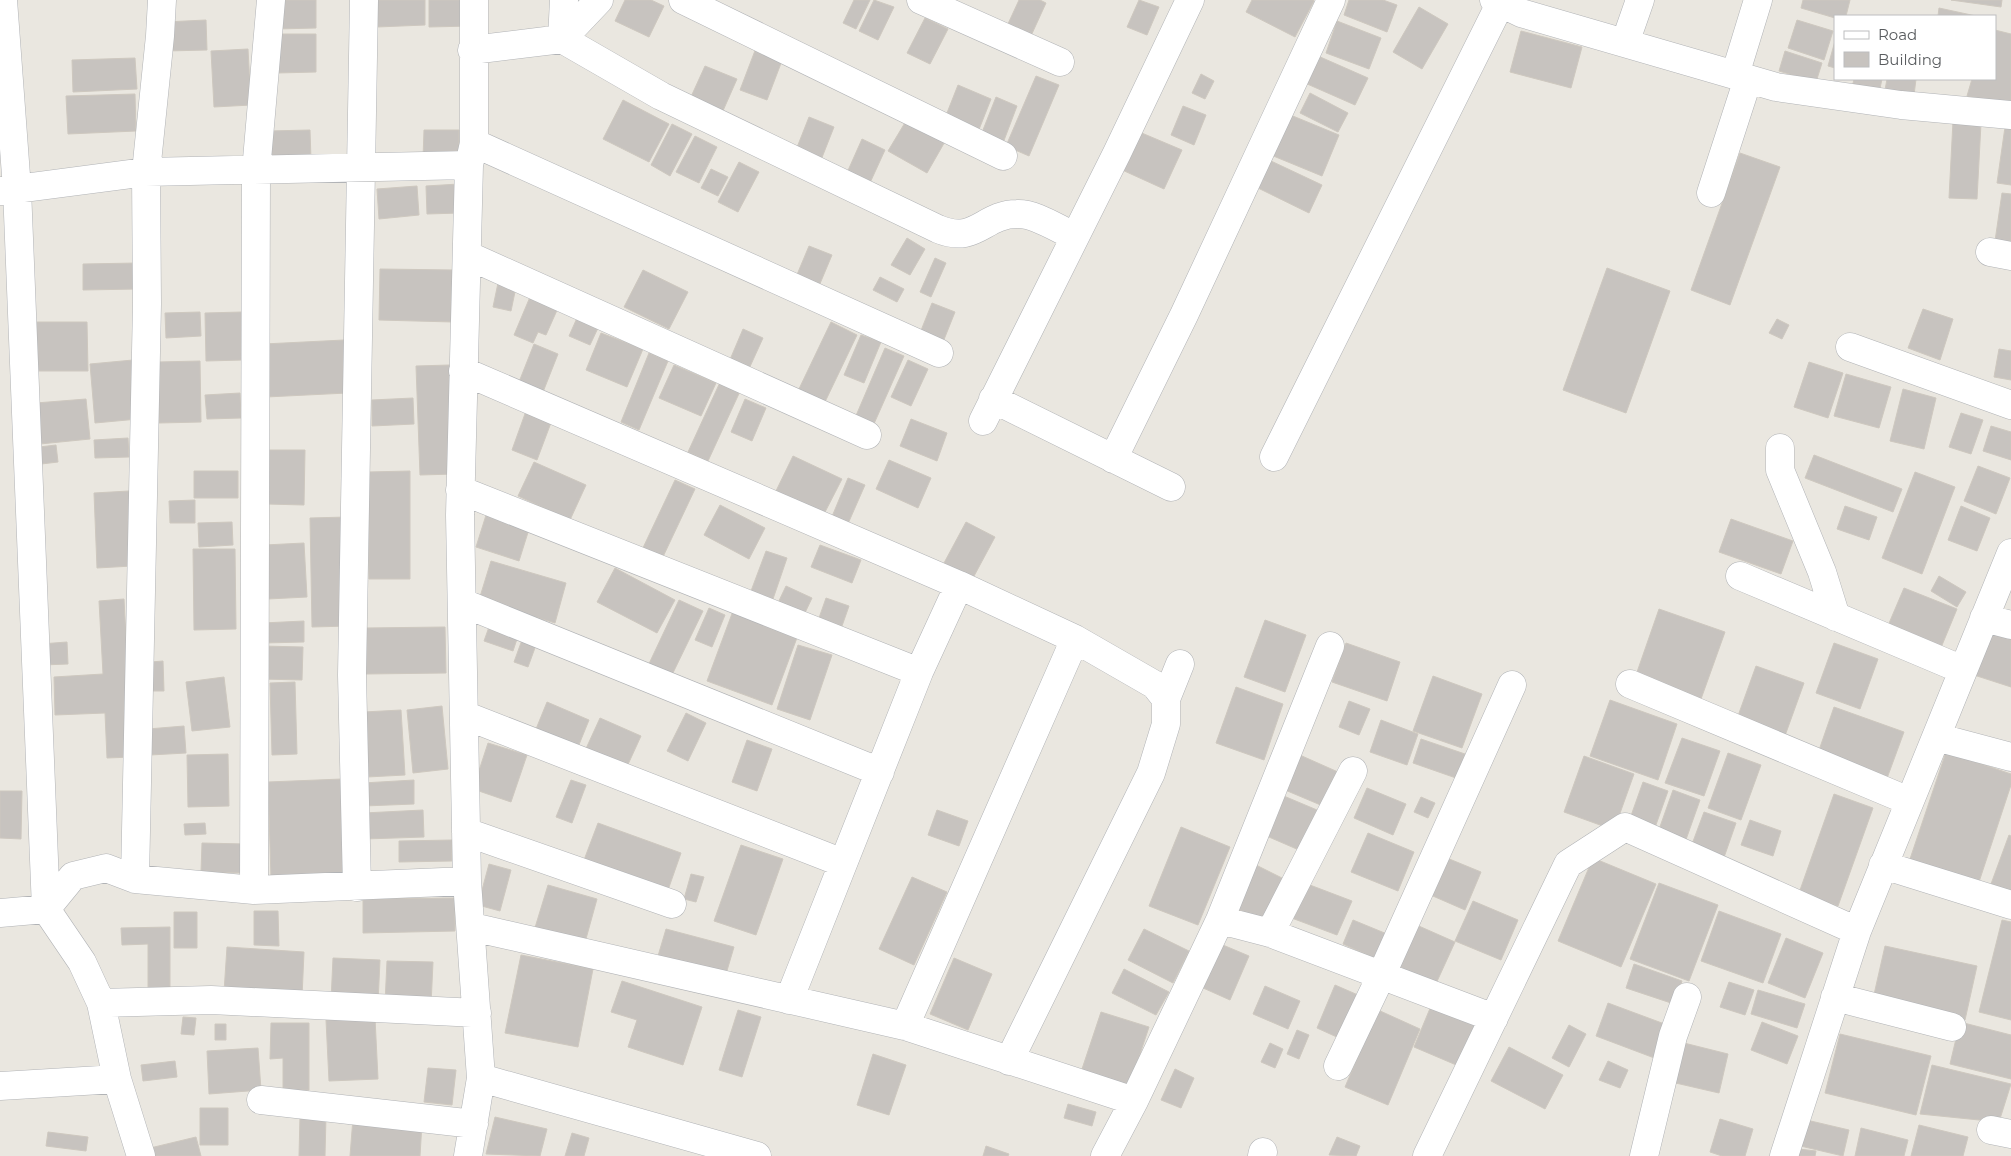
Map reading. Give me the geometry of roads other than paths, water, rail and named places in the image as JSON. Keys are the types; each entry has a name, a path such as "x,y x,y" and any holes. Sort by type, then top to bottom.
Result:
{"street":[{"path":"3,0 8,190 46,909 82,962 101,1003 116,1079 141,1156"},
{"path":"135,879 147,304 146,172 162,0"},
{"path":"254,890 256,171 271,0"},
{"path":"357,887 352,675 364,0"},
{"path":"468,1156 482,1078 467,881 460,490 472,154 474,0"},
{"path":"562,39 564,0"},
{"path":"562,39 599,0"},
{"path":"683,0 1003,156"},
{"path":"922,0 1060,62"},
{"path":"1171,487 1113,459 988,410 1190,0"},
{"path":"1113,459 1184,315 1331,0"},
{"path":"1625,43 1640,0"},
{"path":"1711,193 1741,77 1758,0"},
{"path":"1274,457 1499,1 1521,13 1776,87 1901,105 2011,114"},
{"path":"472,50 562,39 661,96 950,234 964,235 1001,216 1017,214 1027,215 1074,236"},
{"path":"8,190 146,172 256,171 362,167 472,154 939,353"},
{"path":"467,255 867,435"},
{"path":"1850,347 2011,405"},
{"path":"463,371 959,586 1075,639 1155,685 1166,699"},
{"path":"1780,448 1780,470 1822,572 1836,617"},
{"path":"460,490 919,672"},
{"path":"1784,1156 1857,931 2011,552"},
{"path":"1740,576 1963,670"},
{"path":"789,1000 919,672 959,586"},
{"path":"463,603 880,772"},
{"path":"1984,618 2011,625"},
{"path":"905,1026 1075,639"},
{"path":"1105,1156 1134,1101 1220,920 1330,646"},
{"path":"1009,1061 1151,773 1166,724 1166,699 1180,664"},
{"path":"1630,684 1909,801"},
{"path":"1338,1066 1381,976 1512,685"},
{"path":"464,715 844,863"},
{"path":"1936,737 2011,757"},
{"path":"1270,933 1353,771"},
{"path":"1427,1156 1568,864 1625,827 1857,931"},
{"path":"466,832 672,904"},
{"path":"1883,865 2011,905"},
{"path":"0,913 46,909 73,876 106,868 135,879 254,890 467,881"},
{"path":"1220,920 1270,933 1494,1018"},
{"path":"472,927 905,1026 1134,1101"},
{"path":"1644,1156 1673,1036 1687,997"},
{"path":"1835,998 1952,1028"},
{"path":"101,1003 211,1000 477,1013"},
{"path":"482,1078 757,1156"},
{"path":"0,1086 116,1079"},
{"path":"261,1100 474,1124"}]}
